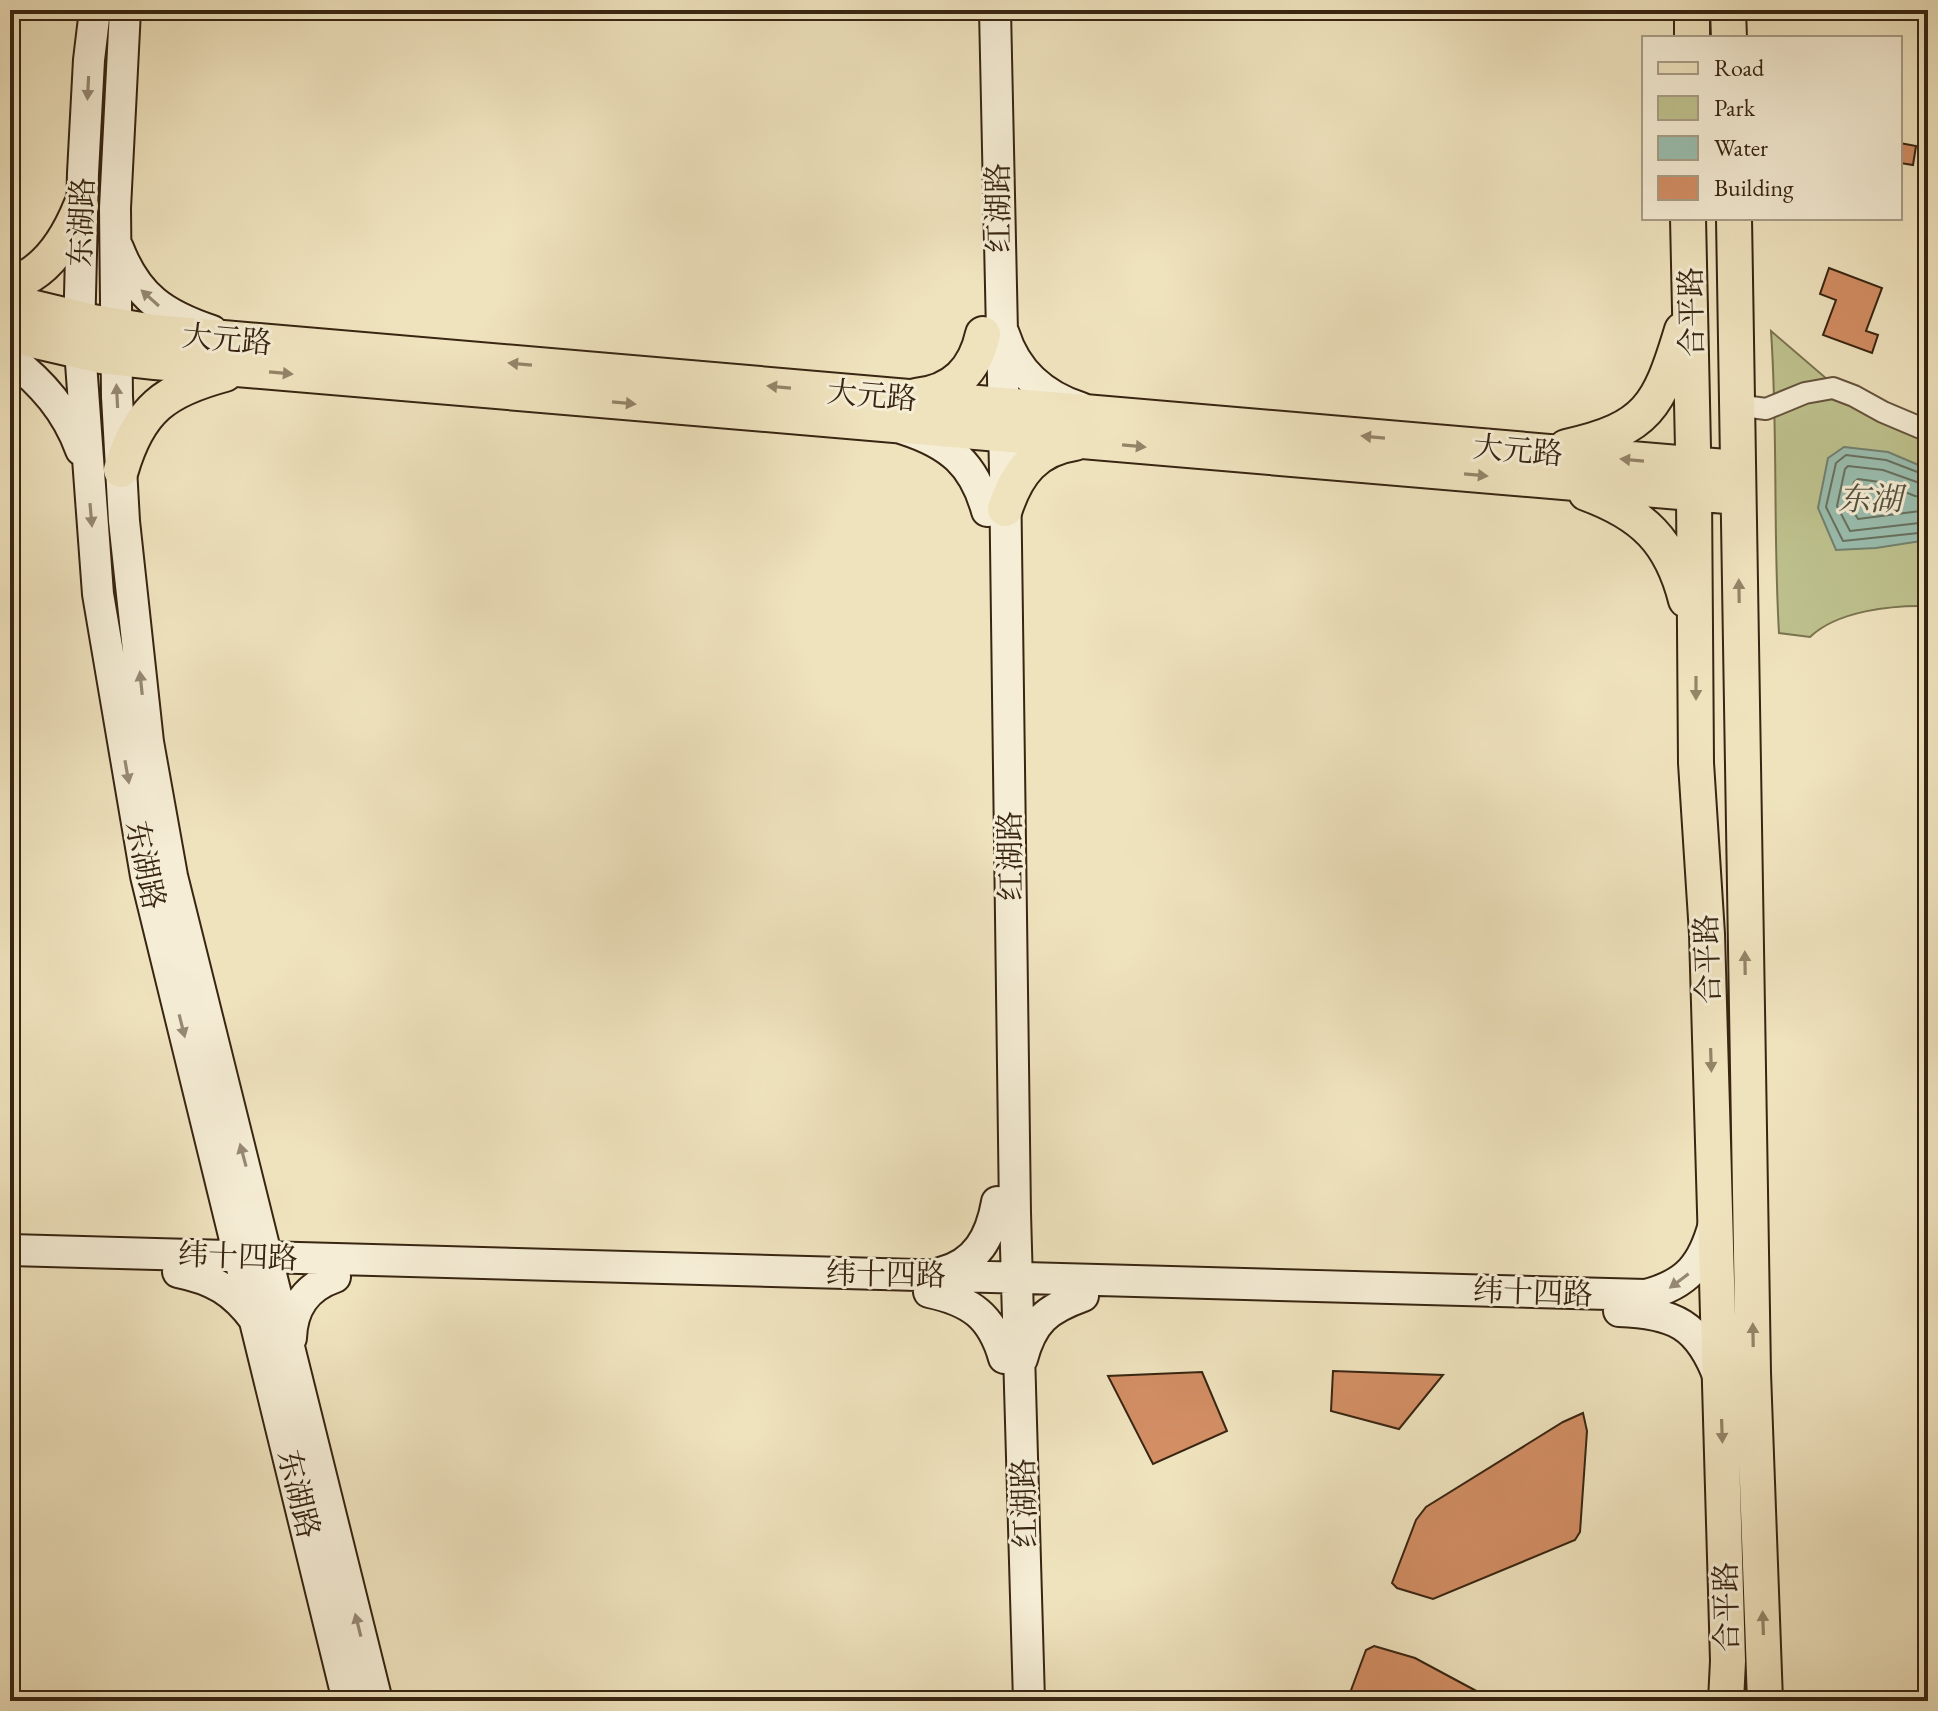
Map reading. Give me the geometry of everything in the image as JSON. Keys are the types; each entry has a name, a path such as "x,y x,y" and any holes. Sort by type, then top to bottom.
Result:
{"main road":[{"name":"东湖路","path":"95,10 89,60 82,194 79,335 105,471 124,521 148,742 172,876 252,1190 257,1324 348,1701"},
{"name":"东湖路","path":"125,10 116,185 116,342 98,594 146,876 221,1176 290,1348 377,1701"},
{"name":"红湖路","path":"977,10 992,328 1006,1208 1029,1701"},
{"name":"红湖路","path":"992,328 995,10"},
{"path":"1692,10 1692,36"},
{"path":"1728,10 1729,36"},
{"path":"10,284 43,265 62,245 85,191 95,199 108,197 116,185"},
{"name":"合平路","path":"1688,220 1696,763 1707,934 1716,1214 1728,1661 1726,1701"},
{"name":"合平路","path":"1734,220 1753,1373 1765,1701"},
{"path":"10,358 38,380 105,471 159,401 244,355 199,326 157,306 137,287 115,238"},
{"name":"大元路","path":"10,302 79,335"},
{"path":"1544,466 1606,437 1651,408 1664,384 1690,302"},
{"path":"992,328 1025,374 1041,389 1058,398 1088,427 1034,459 996,510 977,480 952,452 896,411 939,390 969,370 992,328"},
{"name":"大元路","path":"10,335 79,335 116,342 154,332 244,355 1738,483"},
{"path":"1544,466 1589,494 1640,519 1658,539 1675,566 1695,634"},
{"path":"221,1176 219,1209 208,1235 176,1263 224,1287 257,1324"},
{"path":"252,1190 270,1221 290,1244 332,1268 301,1299 291,1330 290,1348"},
{"path":"1006,1208 1026,1245 1040,1260 1083,1287 1045,1315 1012,1368 994,1330 983,1317 930,1284 975,1254 986,1242 1006,1208"},
{"name":"纬十四路","path":"10,1250 257,1266 1009,1286 1646,1295 1669,1289 1687,1277 1702,1256 1716,1214"},
{"name":"纬十四路","path":"10,1268 176,1263"},
{"name":"纬十四路","path":"1083,1287 1646,1312 1665,1315 1694,1333 1706,1348 1721,1383"},
{"name":"红湖路","path":"1011,1701 1012,1368"}],"street":[{"path":"1736,405 1766,409 1805,393 1833,388 1928,431"}],"green space":[{"path":"1771,331 1828,380 1913,417 1928,418 1928,606 1866,611 1835,621 1810,637 1779,633"}],"water":[{"name":"东湖","path":"1844,447 1888,452 1928,469 1928,540 1836,550 1818,508 1828,458"}],"building":[{"path":"1902,143 1916,146 1913,165 1902,163"},
{"path":"1829,268 1882,288 1866,331 1878,335 1872,353 1823,335 1836,300 1820,294"},
{"path":"1333,1371 1443,1375 1399,1429 1331,1411"},
{"path":"1202,1372 1227,1431 1153,1464 1108,1376"},
{"path":"1583,1413 1587,1431 1580,1532 1575,1540 1433,1599 1397,1588 1392,1583 1416,1520 1426,1507 1563,1422"},
{"path":"1374,1646 1415,1658 1495,1701 1347,1701 1366,1650"}]}
